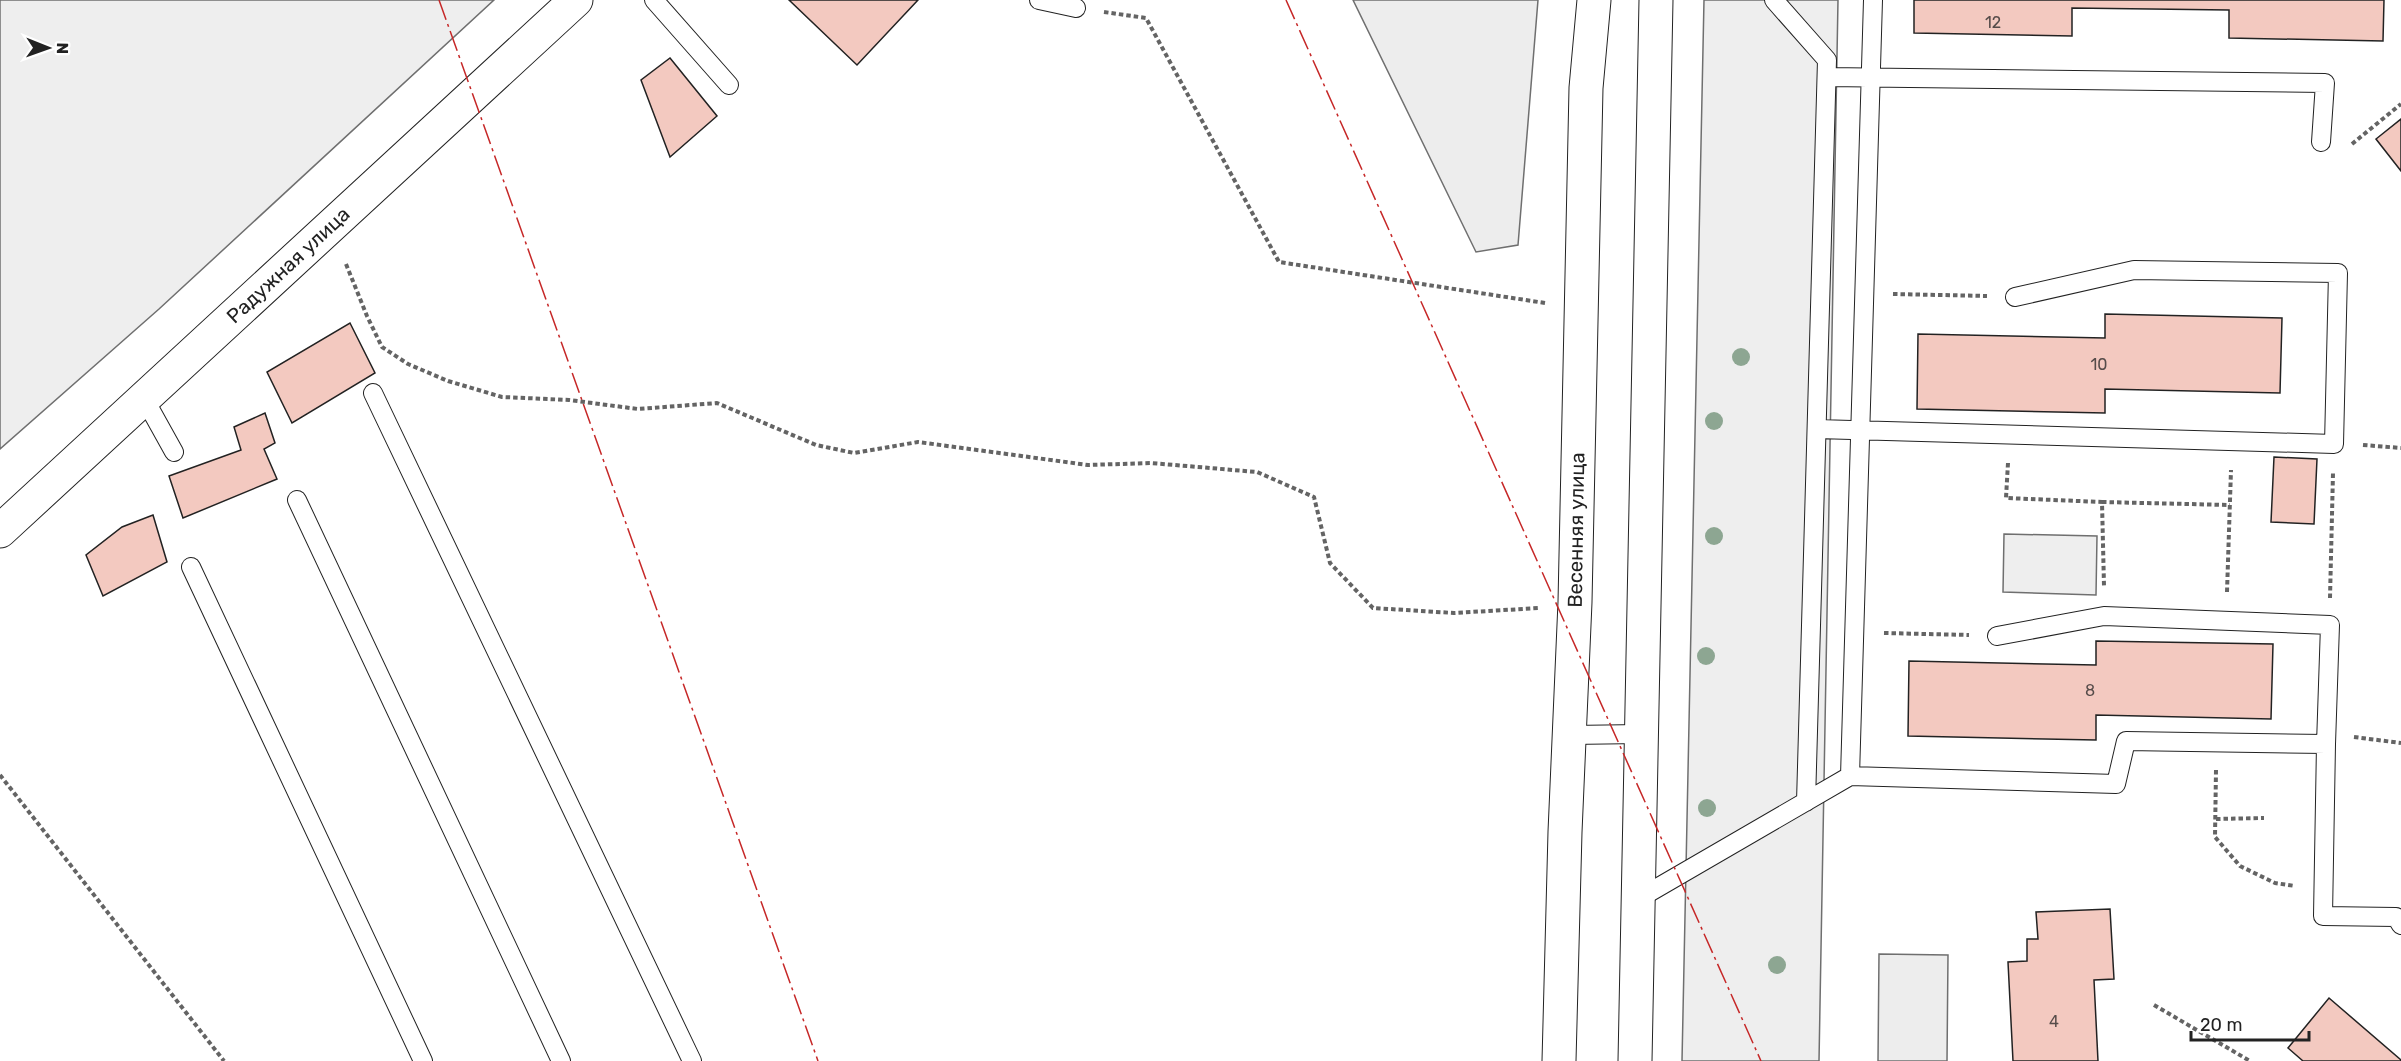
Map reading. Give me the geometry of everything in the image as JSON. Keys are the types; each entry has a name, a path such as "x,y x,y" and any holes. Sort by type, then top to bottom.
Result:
{"street":[{"name":"Радужная улица","path":"0,531 576,0"},
{"name":"Весенняя улица","path":"1559,1061 1575,602 1586,88 1594,0"},
{"path":"1635,1061 1656,0"}],"lane":[{"path":"654,0 729,85"},
{"path":"1039,0 1076,8"},
{"path":"1774,0 1827,60 1806,802"},
{"path":"1850,777 1873,0"},
{"path":"1827,76 1870,79 2325,83 2321,142"},
{"path":"1817,429 2232,443 2334,444 2338,273 2134,270 2015,297"},
{"path":"373,393 692,1061"},
{"path":"144,398 174,452"},
{"path":"297,500 561,1061"},
{"path":"191,567 423,1061"},
{"path":"1997,636 2104,616 2330,625 2323,916 2396,917 2401,925"},
{"path":"1570,735 1641,734"},
{"path":"1638,899 1850,777 2116,784 2126,741 2217,742 2326,737"}],"path":[{"path":"1076,8 1146,18 1279,262 1581,309"},
{"path":"2321,142 2351,144 2401,104"},
{"path":"332,225 367,316 382,347 408,364 448,381 502,397 569,400 638,409 717,403 816,445 854,453 918,442 1088,465 1151,463 1257,472 1314,497 1330,562 1373,608 1454,613 1550,608 1575,602"},
{"path":"1864,293 2015,297"},
{"path":"2010,436 2006,498 2230,505"},
{"path":"2226,621 2232,443"},
{"path":"2330,625 2334,444 2401,448"},
{"path":"2102,502 2104,616"},
{"path":"1854,633 1997,636"},
{"path":"2326,737 2401,743"},
{"path":"2217,742 2215,837 2240,866 2275,883 2323,890"},
{"path":"0,775 224,1061"},
{"path":"2216,819 2264,818"},
{"path":"2154,1005 2250,1061"}],"shaded area":[{"path":"0,0 494,0 159,309 0,449"},
{"path":"1353,0 1538,0 1518,245 1476,252"},
{"path":"1704,0 1838,0 1819,1061 1682,1061"},
{"path":"2004,534 2097,536 2096,595 2003,592"},
{"path":"1879,954 1948,955 1947,1061 1878,1061"}],"building":[{"path":"789,0 918,0 857,65"},
{"path":"1914,0 2384,0 2383,41 2229,38 2229,10 2072,8 2072,36 1914,33"},
{"path":"670,58 717,116 670,157 641,80"},
{"path":"2401,119 2401,171 2376,139"},
{"path":"2105,314 2282,318 2280,393 2105,389 2105,413 1917,409 1918,334 2105,338"},
{"path":"350,323 375,373 292,423 267,372"},
{"path":"265,413 275,443 264,449 277,479 183,518 169,476 241,450 234,427"},
{"path":"2274,457 2317,459 2314,524 2271,522"},
{"path":"153,515 167,562 103,596 86,555 122,527"},
{"path":"2096,641 2273,644 2271,719 2096,715 2096,740 1908,736 1909,661 2096,665"},
{"path":"2110,909 2114,979 2094,980 2098,1061 2013,1061 2008,962 2027,961 2027,939 2038,939 2036,912"},
{"path":"2329,998 2401,1061 2303,1061 2288,1048"}],"power":[{"path":"439,0 818,1061"},
{"path":"1286,0 1761,1061"}]}
